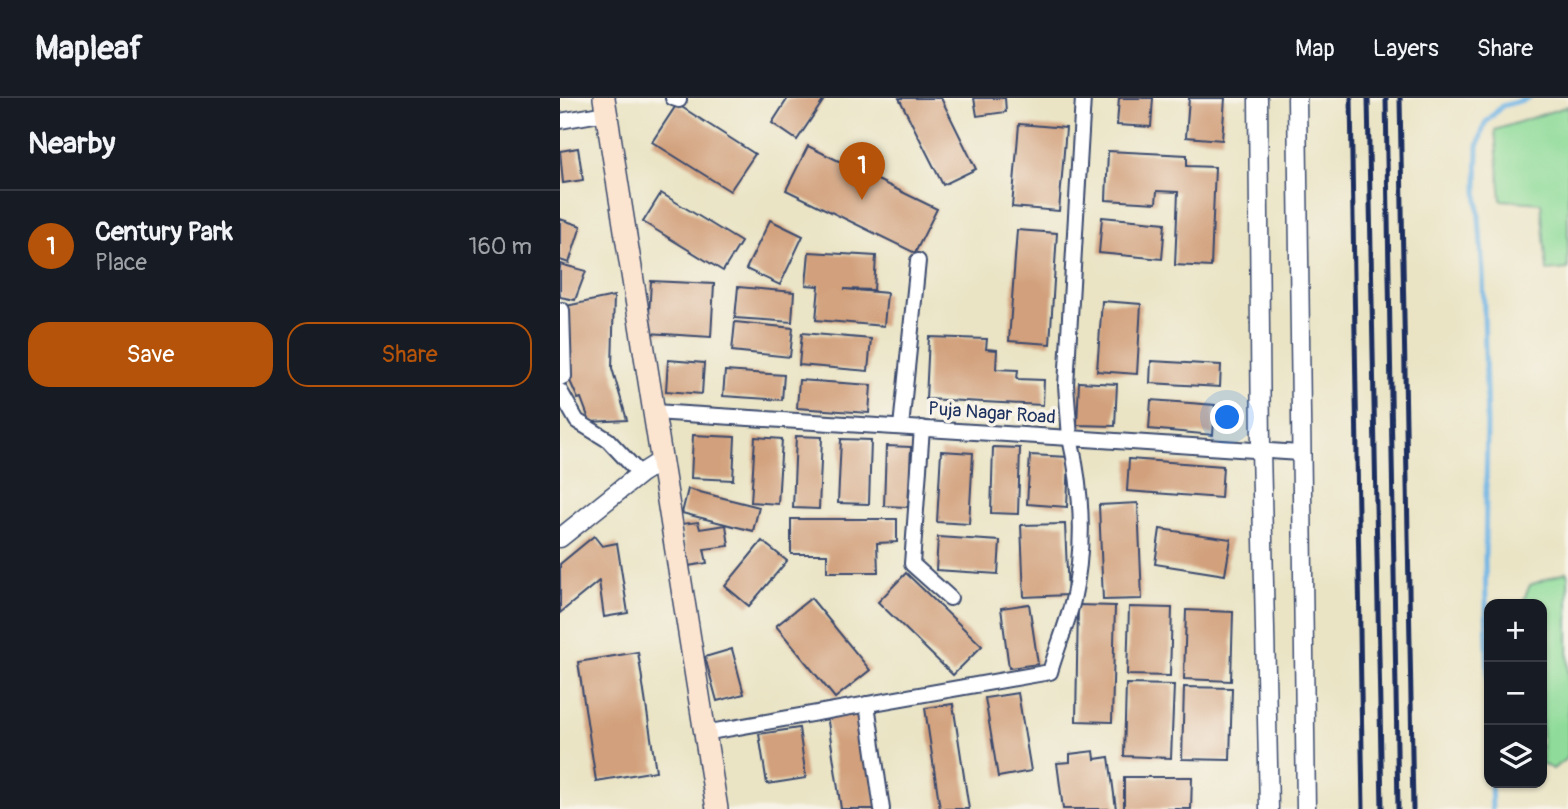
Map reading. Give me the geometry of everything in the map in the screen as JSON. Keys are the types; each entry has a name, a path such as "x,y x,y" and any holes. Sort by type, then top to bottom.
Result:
{"main road":[{"path":"605,105 716,809"}],"street":[{"path":"673,98 679,98"},
{"name":"Puja Nagar Road","path":"654,412 1070,438 1066,385 1083,98"},
{"path":"1258,98 1261,449 1269,809"},
{"path":"1297,98 1306,809"},
{"path":"560,121 605,105"},
{"path":"901,427 918,261"},
{"path":"562,310 563,384 577,421 608,440 640,474"},
{"path":"922,428 912,564 950,598"},
{"path":"704,733 1050,672 1073,599 1081,532 1076,465 1070,438 1300,453"},
{"path":"560,538 640,474 662,460"},
{"path":"867,704 883,809"}],"green space":[{"path":"1568,106 1568,269 1547,271 1541,203 1501,200 1495,130"},
{"path":"1566,572 1568,576 1568,757 1553,769 1547,766 1547,599 1524,599 1530,585"}],"building":[{"path":"788,98 825,98 797,140 772,123"},
{"path":"899,98 941,98 976,169 943,185"},
{"path":"974,98 1005,98 1006,112 977,116"},
{"path":"1119,98 1153,98 1151,127 1117,125"},
{"path":"1189,98 1225,98 1222,140 1186,137"},
{"path":"677,104 755,154 730,191 652,142"},
{"path":"1019,124 1066,128 1059,211 1012,207"},
{"path":"808,146 937,209 915,253 786,190"},
{"path":"578,148 583,180 563,183 560,151"},
{"path":"1108,151 1187,155 1187,166 1215,167 1211,267 1175,265 1178,192 1157,191 1156,203 1106,200"},
{"path":"661,193 741,242 723,271 643,222"},
{"path":"1102,217 1165,223 1162,259 1099,253"},
{"path":"560,219 581,226 569,263 560,260"},
{"path":"770,220 803,236 780,285 746,269"},
{"path":"1017,230 1057,233 1050,344 1009,341"},
{"path":"809,252 876,256 874,290 844,289 887,293 884,326 816,320 819,286 806,285"},
{"path":"560,264 586,271 575,300 560,297"},
{"path":"651,281 714,284 711,337 648,333"},
{"path":"738,287 794,292 792,322 735,318"},
{"path":"614,296 612,368 627,420 590,422 581,398 578,399 565,370 566,306"},
{"path":"1102,301 1141,304 1137,374 1097,371"},
{"path":"735,322 793,328 790,357 732,351"},
{"path":"802,333 871,339 868,371 799,365"},
{"path":"929,337 987,339 986,349 997,350 996,369 1018,370 1017,379 1044,380 1043,405 926,399"},
{"path":"668,360 704,363 702,394 666,391"},
{"path":"1151,361 1221,365 1220,387 1150,383"},
{"path":"725,371 784,375 782,400 723,396"},
{"path":"799,380 871,385 869,413 797,408"},
{"path":"1079,382 1117,384 1115,426 1077,425"},
{"path":"1151,400 1215,405 1213,435 1149,429"},
{"path":"693,435 735,437 733,480 691,478"},
{"path":"796,436 822,437 819,509 793,508"},
{"path":"755,437 782,439 778,504 751,502"},
{"path":"841,439 871,440 869,504 838,503"},
{"path":"886,446 911,447 908,507 884,506"},
{"path":"993,447 1020,448 1018,514 991,513"},
{"path":"941,451 973,453 969,524 937,522"},
{"path":"1030,455 1069,457 1067,507 1027,504"},
{"path":"1129,459 1223,466 1221,498 1127,491"},
{"path":"688,489 759,507 753,531 682,513"},
{"path":"1138,503 1142,599 1103,600 1099,505"},
{"path":"791,519 897,519 897,542 877,543 878,572 827,572 827,554 791,554"},
{"path":"698,522 700,529 726,525 729,546 704,549 707,563 688,566 681,524"},
{"path":"1065,524 1068,595 1024,597 1021,525"},
{"path":"1160,529 1231,539 1225,575 1155,564"},
{"path":"594,536 602,546 617,543 628,613 604,617 599,581 560,613 560,564"},
{"path":"938,537 1000,541 998,574 936,570"},
{"path":"762,541 787,561 749,606 725,586"},
{"path":"906,573 982,646 953,675 878,602"},
{"path":"811,598 870,670 835,698 776,626"},
{"path":"1029,604 1038,664 1009,668 1001,608"},
{"path":"1078,605 1115,606 1112,722 1076,721"},
{"path":"1129,607 1172,608 1170,676 1127,675"},
{"path":"1186,610 1233,612 1231,681 1184,679"},
{"path":"732,649 744,694 717,701 705,657"},
{"path":"638,652 656,771 596,781 578,662"},
{"path":"1126,684 1174,685 1171,758 1124,756"},
{"path":"1184,687 1232,688 1230,760 1182,759"},
{"path":"1018,693 1031,771 998,777 985,698"},
{"path":"953,704 969,809 940,809 925,708"},
{"path":"863,710 878,809 841,809 827,715"},
{"path":"799,728 806,778 767,784 759,734"},
{"path":"1094,751 1095,759 1109,757 1116,809 1063,809 1057,763 1070,762 1070,754"},
{"path":"1124,777 1192,777 1191,809 1124,809"}],"waterway":[{"path":"1488,662 1485,562 1487,425 1483,273 1477,189 1478,146 1485,123 1502,106 1530,98"},
{"path":"1491,788 1492,809"}],"railway":[{"path":"1351,98 1363,809"},
{"path":"1368,98 1382,809"},
{"path":"1386,98 1398,809"},
{"path":"1400,98 1413,809"}],"place":[{"name":"Century Park","path":"862,200"}]}
